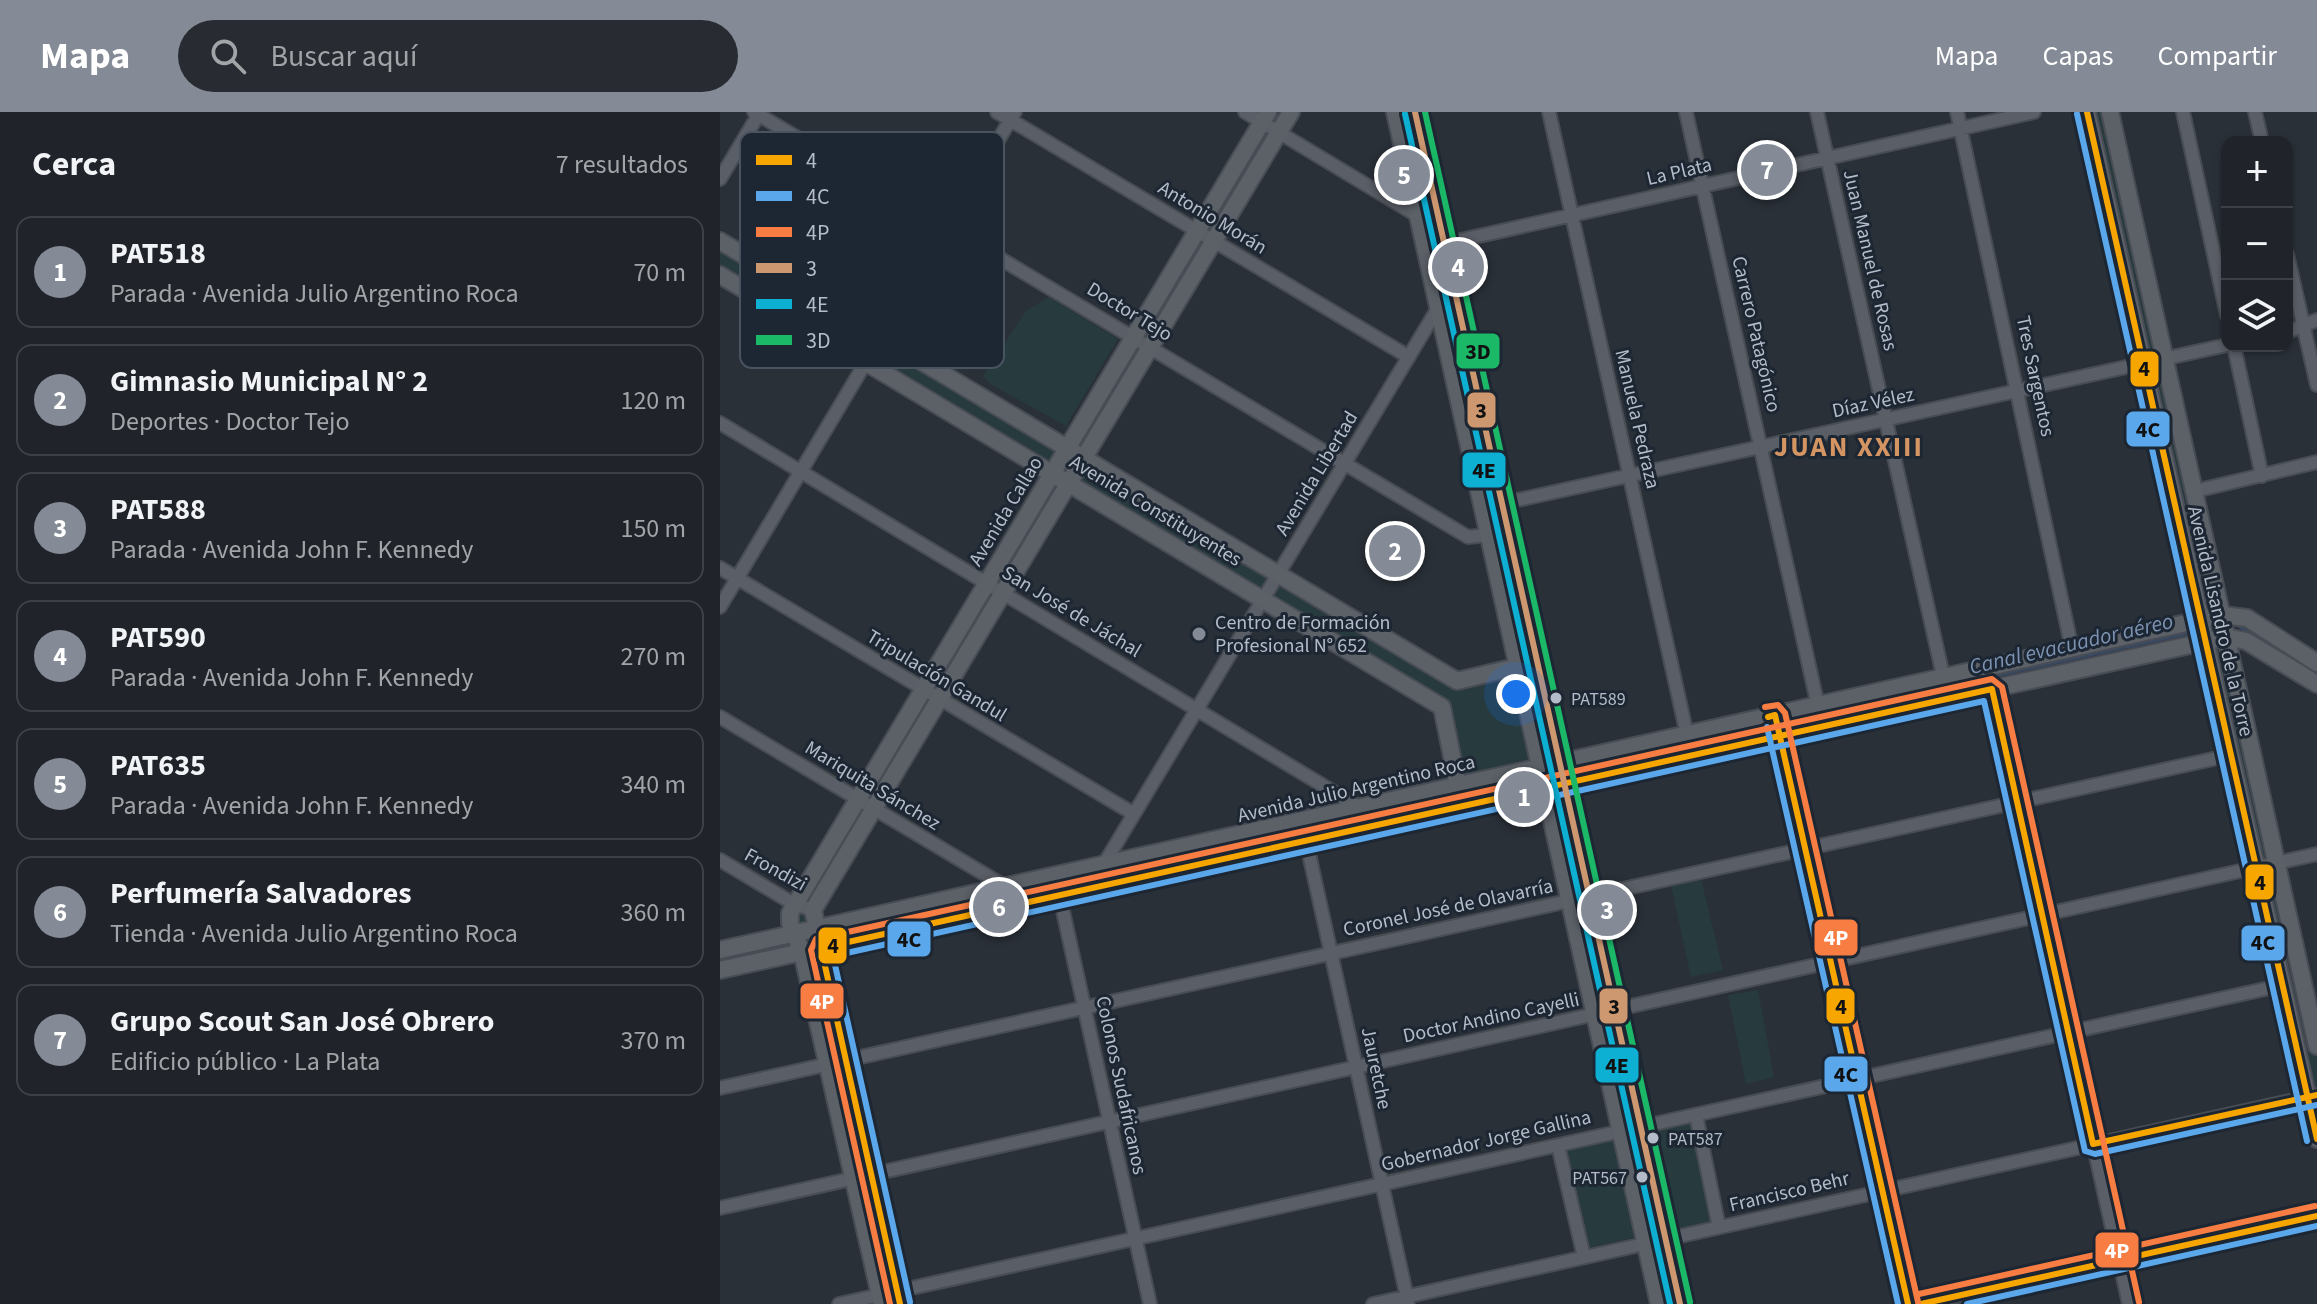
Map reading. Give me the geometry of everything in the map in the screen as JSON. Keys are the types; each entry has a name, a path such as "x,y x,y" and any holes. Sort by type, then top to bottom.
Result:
{"main road":[{"name":"Avenida Callao","path":"794,904 938,700 1291,112"},
{"path":"1395,112 1595,1014 1664,1239 1680,1304"},
{"path":"1415,112 1591,896 1614,1010 1646,1243 1659,1304"},
{"name":"Avenida Lisandro de la Torre","path":"2087,112 2256,867 2312,1096 2317,1139"},
{"name":"Avenida Lisandro de la Torre","path":"2110,112 2317,1046"},
{"name":"Avenida Callao","path":"813,910 921,690 1265,117"},
{"name":"Avenida Constituyentes","path":"720,241 740,253"},
{"name":"Avenida Constituyentes","path":"720,275 740,287"},
{"name":"Avenida Constituyentes","path":"878,368 1442,707"},
{"name":"Avenida Constituyentes","path":"931,368 1457,681"},
{"name":"Avenida Julio Argentino Roca","path":"720,950 2222,615 2247,618 2317,663"},
{"path":"1476,677 1499,658 1509,634"},
{"path":"2226,637 2246,641 2317,684"},
{"name":"Avenida Julio Argentino Roca","path":"720,970 2226,637"},
{"path":"1462,806 1442,707 1457,681 1516,667 1541,682"},
{"path":"794,904 790,923 802,952 854,1179 889,1299"},
{"path":"813,910 872,1175 889,1299"}],"street":[{"name":"Antonio Morán","path":"997,112 1013,116 1213,241 1409,357"},
{"path":"1245,112 1265,117 1279,132 1418,216"},
{"name":"Manuela Pedraza","path":"1549,112 1687,735"},
{"name":"Carrero Patagónico","path":"1686,112 1818,706"},
{"name":"Juan Manuel de Rosas","path":"1817,112 1948,698"},
{"name":"Tres Sargentos","path":"1957,112 2019,390 2072,649"},
{"name":"La Plata","path":"1425,248 2034,112"},
{"path":"2183,112 2221,287"},
{"path":"2255,112 2261,136"},
{"path":"747,132 758,113"},
{"name":"Doctor Tejo","path":"758,113 789,132"},
{"path":"720,179 740,144"},
{"name":"Doctor Tejo","path":"1004,261 1468,537 1487,535"},
{"path":"2293,280 2317,385"},
{"name":"Avenida Libertad","path":"1104,864 1438,308"},
{"path":"2293,331 2317,320"},
{"name":"Díaz Vélez","path":"1481,508 2221,346"},
{"path":"2235,352 2262,476"},
{"path":"720,607 862,368"},
{"name":"San José de Jáchal","path":"720,423 1362,809"},
{"path":"2195,491 2317,462"},
{"name":"Tripulación Gandul","path":"720,568 1134,814"},
{"path":"1992,689 2129,1304"},
{"path":"1775,715 1908,1304"},
{"name":"Mariquita Sánchez","path":"720,717 1006,887"},
{"name":"Coronel José de Olavarría","path":"720,1088 2231,755"},
{"name":"Jauretche","path":"1306,840 1408,1300"},
{"name":"Doctor Andino Cayelli","path":"720,1208 2317,854"},
{"name":"Frondizi","path":"720,860 794,904 813,910"},
{"name":"Colonos Sudafricanos","path":"1055,875 1150,1304"},
{"name":"Gobernador Jorge Gallina","path":"839,1304 889,1299 1136,1238 2283,985"},
{"name":"Francisco Behr","path":"1373,1304 1408,1300 1646,1243 2312,1096"},
{"path":"1696,1115 1719,1227"},
{"path":"1558,1145 1584,1257"},
{"path":"1921,1304 2317,1216"}],"green space":[{"path":"1268,112 1291,112 1083,457 1457,681 1516,668 1395,112 1415,112 1680,1304 1659,1304 1541,768 1458,786 1441,707 1069,481 813,910 900,1304 882,1304 790,923 1052,471 878,368 932,368 1066,448"},
{"path":"2087,112 2110,112 2317,1046 2317,1139"},
{"path":"720,241 740,253 740,287 720,275"},
{"path":"1049,297 1118,339 1066,426 992,385 983,376 988,368 1004,368 1004,344 1026,311"},
{"path":"1700,875 1723,970 1691,977 1670,881"},
{"path":"1758,990 1774,1077 1746,1084 1728,995"},
{"path":"1690,1122 1712,1221 1674,1230 1652,1130"},
{"path":"1614,1139 1635,1237 1588,1248 1566,1149"}],"waterway":[{"name":"Canal evacuador aéreo","path":"2235,624 2317,674"},
{"name":"Canal evacuador aéreo","path":"1959,684 2190,633"},
{"name":"Canal evacuador aéreo","path":"1789,722 1936,689"},
{"name":"Canal evacuador aéreo","path":"1574,769 1761,728"},
{"name":"Canal evacuador aéreo","path":"1468,793 1529,781"},
{"name":"Canal evacuador aéreo","path":"1072,880 1447,801"},
{"name":"Canal evacuador aéreo","path":"833,935 1040,887"},
{"name":"Canal evacuador aéreo","path":"720,959 790,944"}],"transit line":[{"name":"3","path":"1415,112 1680,1304"},
{"name":"3D","path":"1425,112 1690,1302"},
{"name":"4","path":"2087,112 2317,1139"},
{"name":"4E","path":"1405,114 1670,1304"},
{"name":"4C","path":"2077,114 2307,1141"},
{"name":"4P","path":"890,1304 811,950 816,939 1992,679 2002,687 2139,1302"},
{"name":"4","path":"900,1304 821,948 1992,689 2093,1144 2317,1095"},
{"name":"4C","path":"910,1302 833,956 1984,701 2085,1151 2095,1154 2317,1105"},
{"name":"4P","path":"1765,707 1778,705 1785,713 1918,1302"},
{"name":"4","path":"1768,717 1775,715 1908,1304"},
{"name":"4C","path":"1767,727 1898,1304"},
{"name":"4P","path":"1919,1294 2315,1206"},
{"name":"4","path":"1921,1304 2317,1216"},
{"name":"4C","path":"1967,1304 2317,1226"}],"place":[{"name":"Grupo Scout San José Obrero","path":"1767,170"},
{"name":"PAT635","path":"1404,175"},
{"name":"PAT590","path":"1458,267"},
{"name":"Gimnasio Municipal N° 2","path":"1395,551"},
{"name":"Centro de Formación Profesional N° 652","path":"1199,634"},
{"name":"PAT589","path":"1556,698"},
{"name":"PAT518","path":"1524,797"},
{"name":"Perfumería Salvadores","path":"999,907"},
{"name":"PAT588","path":"1607,910"},
{"name":"PAT587","path":"1653,1138"},
{"name":"PAT567","path":"1642,1177"}],"district":[{"name":"JUAN XXIII","path":"1849,446"}]}
